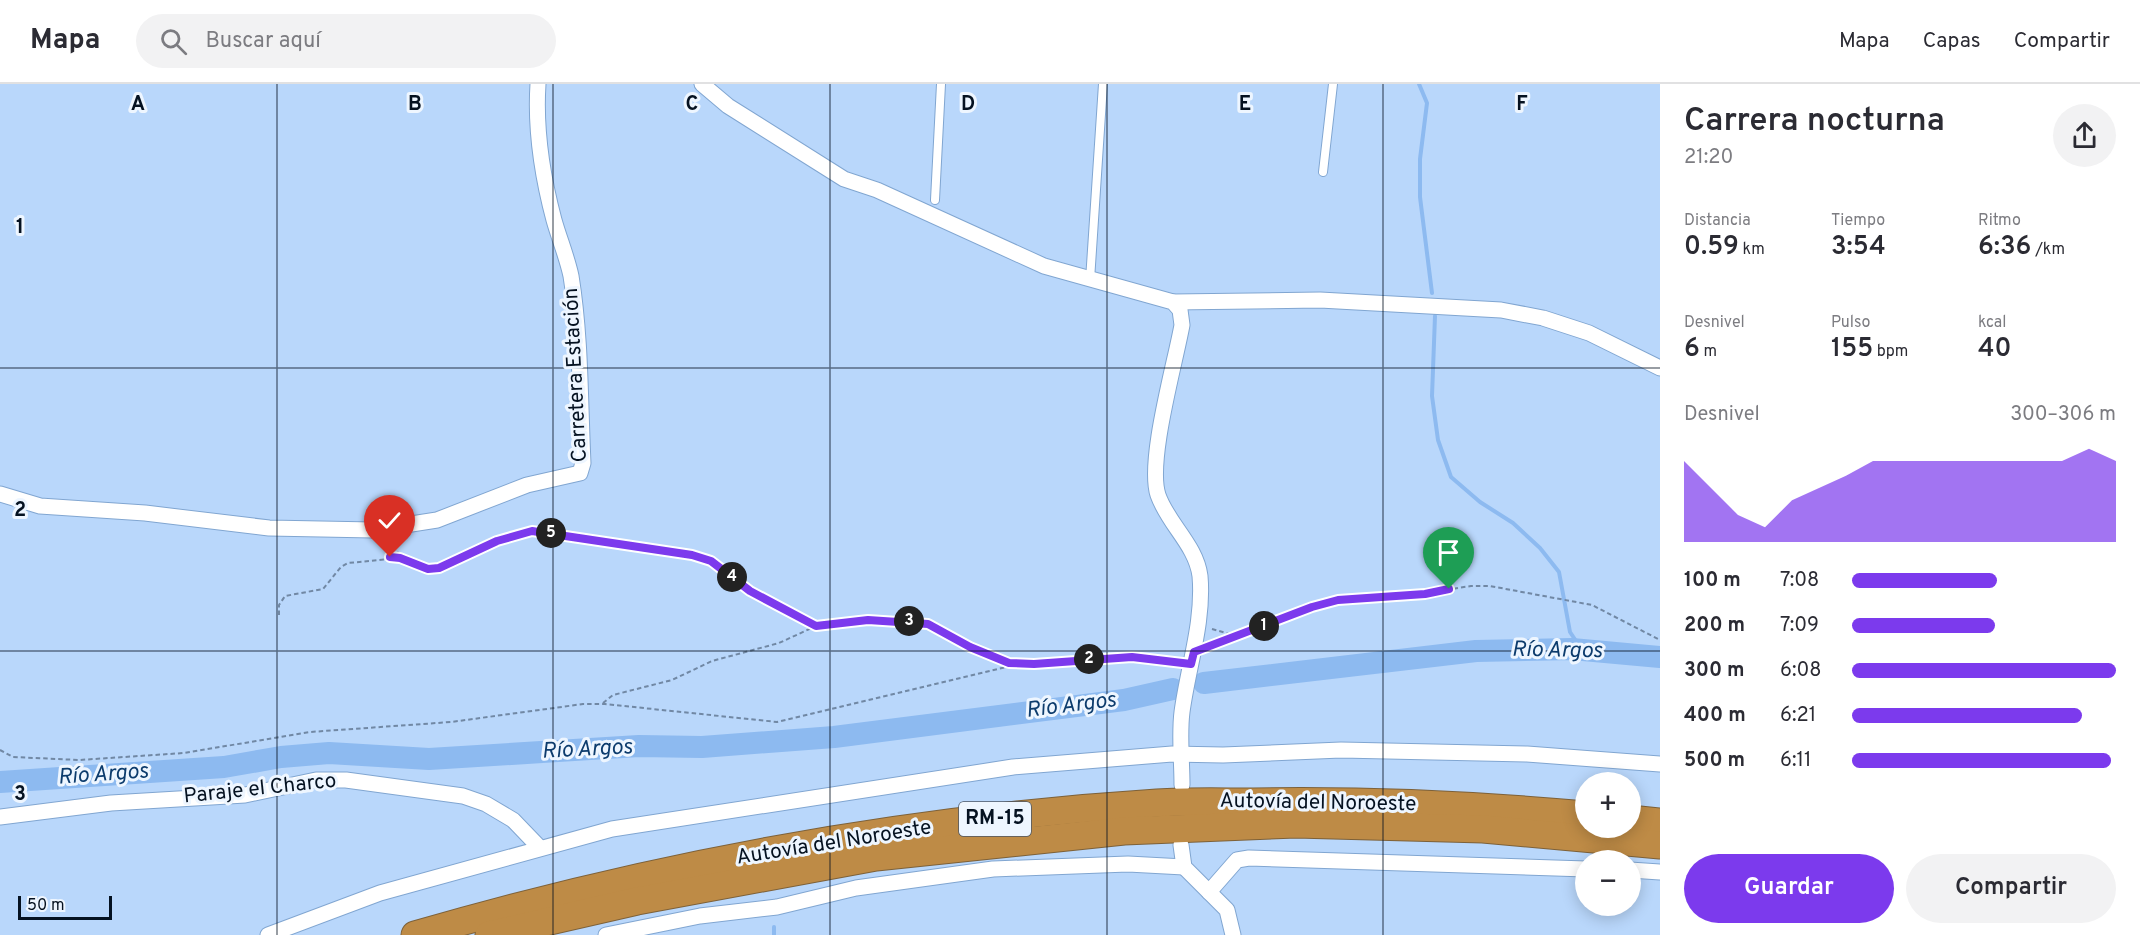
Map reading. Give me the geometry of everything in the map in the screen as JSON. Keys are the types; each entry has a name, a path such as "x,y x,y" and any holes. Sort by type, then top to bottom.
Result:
{"highway":[{"name":"Autovía del Noroeste","path":"415,935 481,916 615,884 764,853 908,830 1019,816 1159,803 1357,800 1575,814"},
{"path":"1641,820 1660,822"},
{"name":"Autovía del Noroeste","path":"489,935 638,901 876,857 1124,831 1331,825 1483,830 1660,845"}],"street":[{"name":"Carretera Estación","path":"0,494 40,506 145,513 249,526 381,530 437,520 527,485 582,471 577,330 570,275 554,222 542,166 537,125 538,84"},
{"path":"702,84 728,106 844,179 910,204 1020,257 1090,280 1173,302 1320,300 1501,309 1542,318 1589,333 1660,369"},
{"path":"1173,302 1180,310 1182,324 1156,453 1155,483 1166,512 1193,552 1198,566 1199,612 1182,714 1182,785"},
{"path":"268,935 380,893 539,847 612,829 1013,767 1102,758 1182,754 1420,750 1527,754 1660,764"},
{"name":"Paraje el Charco","path":"0,817 111,803 245,795 316,780 346,780 463,796 486,804 513,820 539,847"},
{"path":"1181,845 1184,867 1227,910 1233,935"},
{"path":"1209,892 1237,860 1249,858 1575,869"},
{"path":"606,935 700,916 777,907 822,894 856,888 993,869 1128,864 1184,867"},
{"path":"1641,871 1660,872"}],"lane":[{"path":"935,200 941,84"},
{"path":"1090,280 1103,84"},
{"path":"1323,172 1333,84"}],"path":[{"path":"381,530 400,558 417,567 439,568 497,541 532,531 662,550 711,561 750,591 816,626"},
{"path":"279,615 279,605 285,596 323,589 341,567 348,563 400,558"},
{"path":"0,750 13,757 79,760 184,753 310,732 423,724 545,708 603,704 777,722 1019,664 1132,657 1192,658 1235,635 1338,600 1490,586 1592,605 1660,640"},
{"path":"1199,612 1209,627 1235,635"},
{"path":"603,704 613,695 672,680 712,661 778,642 816,626 868,620 928,624 996,659 1019,664"}],"waterway":[{"path":"1419,84 1427,103 1420,159 1420,197 1432,293"},
{"path":"1435,316 1432,396 1438,440 1451,477 1480,502 1513,523 1540,548 1559,572 1570,632 1582,650"},
{"name":"Río Argos","path":"1204,683 1476,651 1572,649 1660,657"},
{"name":"Río Argos","path":"0,782 224,767 281,757 329,753 429,759 639,746 702,747 834,737 1124,700 1173,689"},
{"path":"774,927 774,935"}],"route":[{"path":"390,557 400,558 417,567 439,568 470,556 497,541 532,531 692,555 711,561 750,591 816,626 868,620 928,624 996,659 1009,663 1034,664 1132,657 1191,664 1194,652 1312,607 1338,600 1425,594 1449,589"}]}
